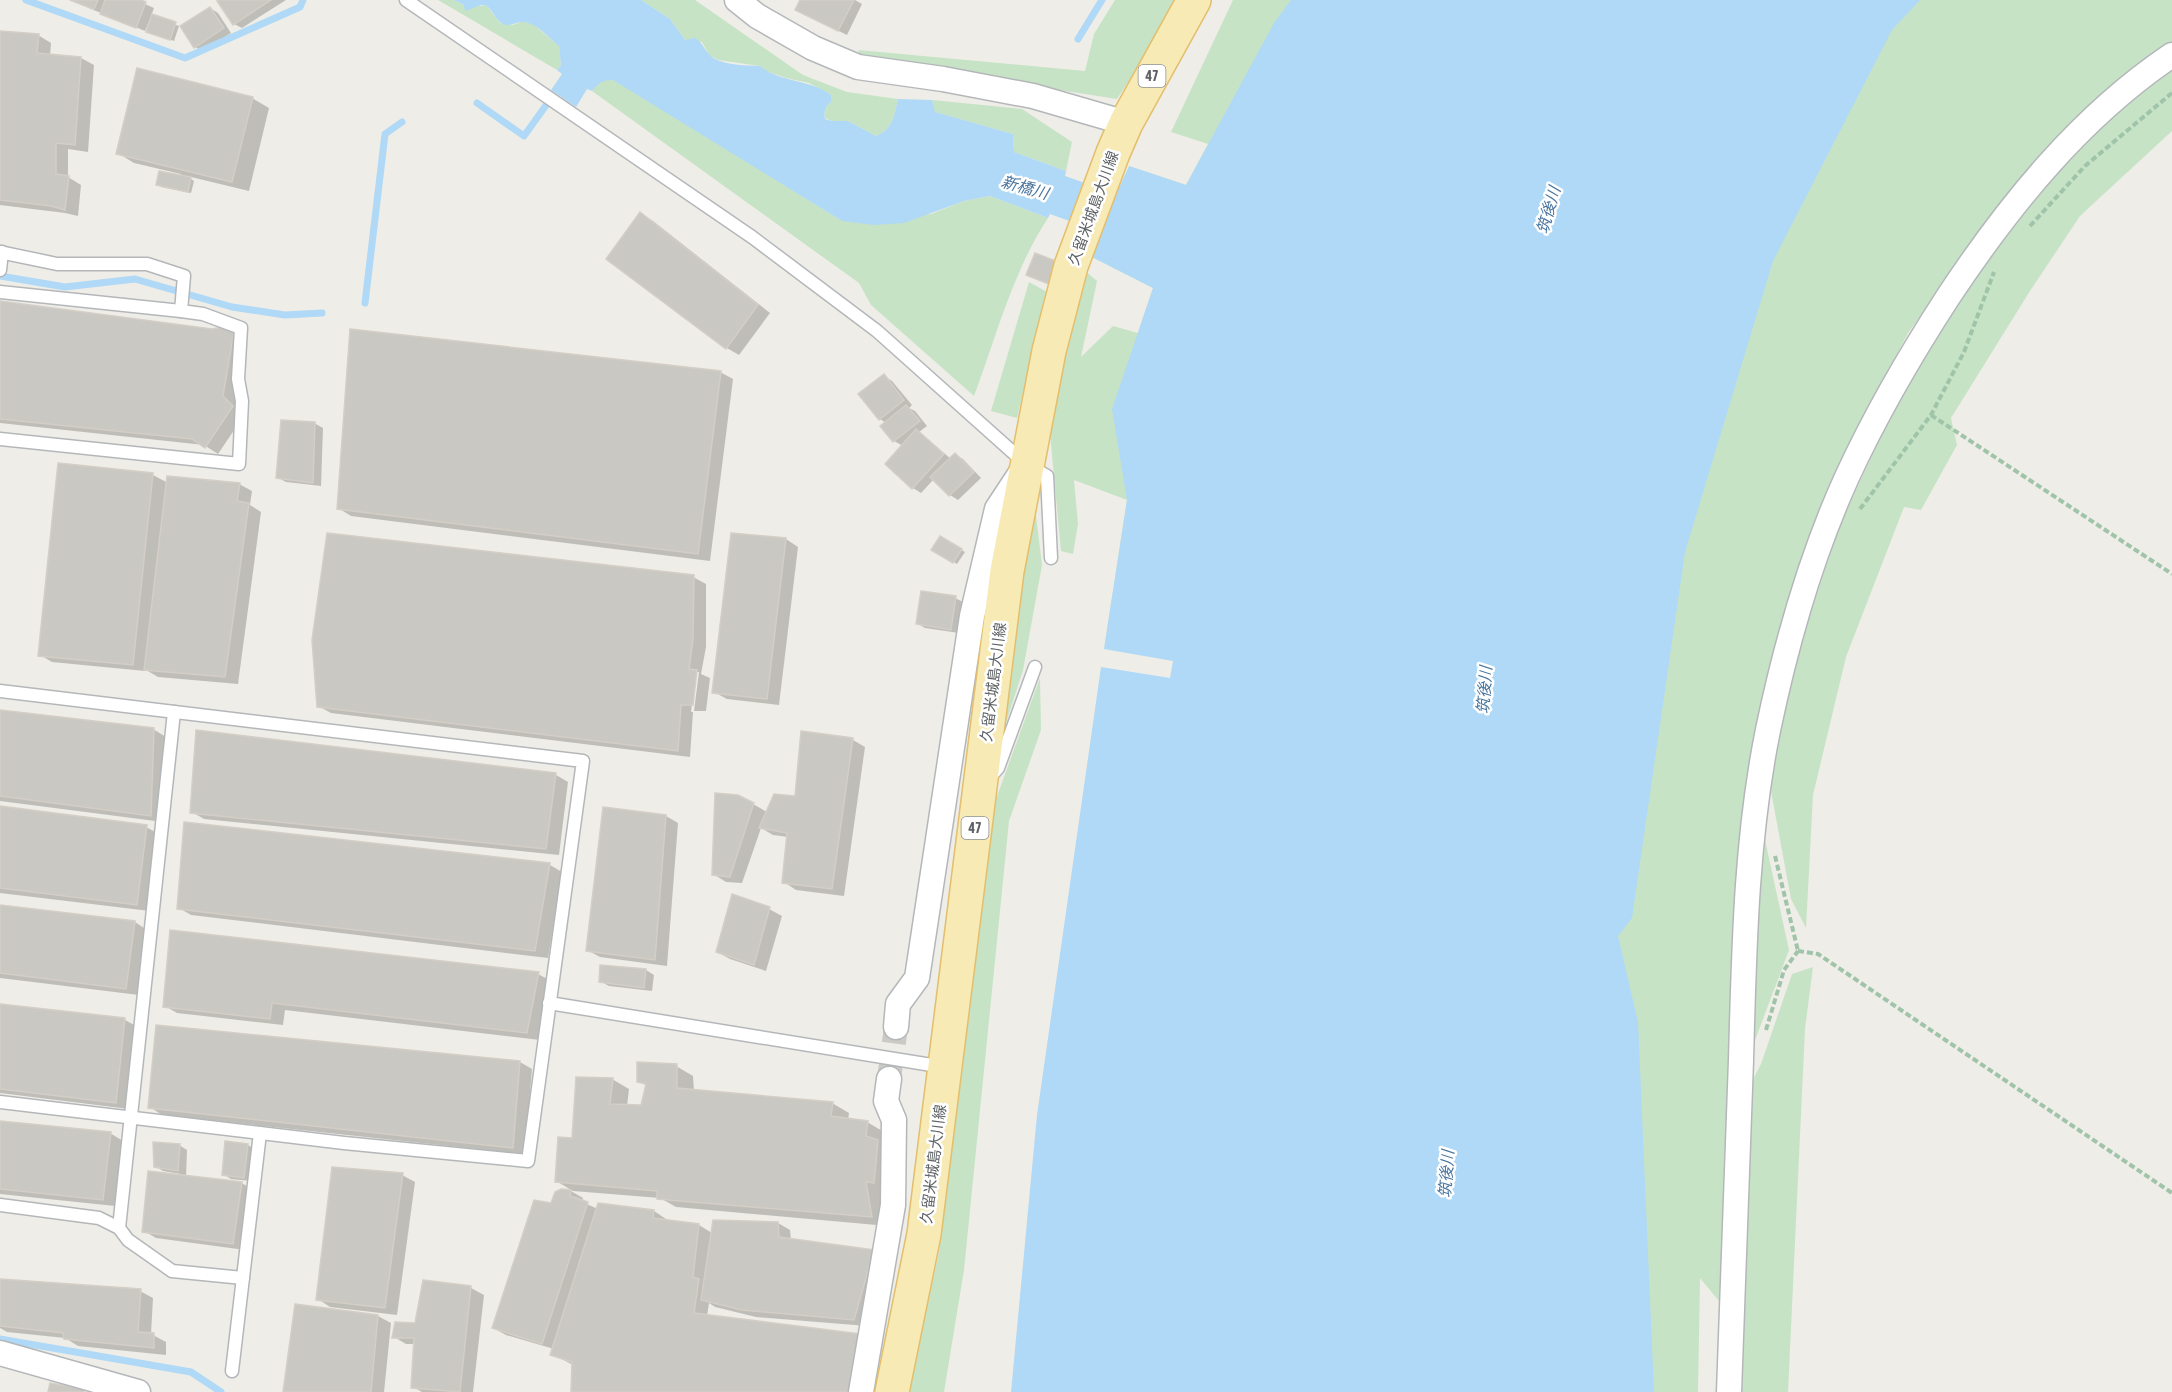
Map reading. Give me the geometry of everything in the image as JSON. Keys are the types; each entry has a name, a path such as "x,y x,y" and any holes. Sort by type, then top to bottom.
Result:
{"main road":[{"name":"久留米城島大川線","path":"892,1392 924,1234 1007,572 1049,351 1071,266 1113,153 1126,123 1194,0"}],"street":[{"path":"737,0 758,16 813,48 858,67 943,79 1034,96 1126,123"},
{"path":"1729,1392 1746,910 1759,788 1768,729 1815,558 1847,478 1916,346 2009,210 2065,145 2136,79 2172,55"},
{"path":"896,1027 898,1004 916,978 972,616 997,509 1026,464"},
{"path":"861,1392 894,1205 894,1120 886,1101 889,1079"},
{"path":"0,1353 138,1392"}],"lane":[{"path":"406,0 752,237 877,331 1026,464 1047,476 1051,558"},
{"path":"0,270 1,252 57,264 147,264 184,276 182,300"},
{"path":"0,292 182,300 203,314 241,328 238,379 242,401 239,464 0,439"},
{"path":"980,789 998,768 1035,667"},
{"path":"0,691 583,761 528,1161 260,1133 0,1102"},
{"path":"119,1228 174,712"},
{"path":"549,1003 945,1067"},
{"path":"232,1371 260,1133"},
{"path":"0,1205 99,1218 119,1228 128,1240 172,1271 243,1278"}],"path":[{"path":"2030,227 2085,166 2172,93"},
{"path":"1859,510 1931,415 1964,352 1998,262"},
{"path":"1931,415 2172,574"},
{"path":"1765,1034 1784,970 1798,951 1773,847"},
{"path":"1798,951 1818,954 2172,1194"}],"green space":[{"path":"438,0 454,0 464,5 487,6 500,23 513,25 523,21 533,24 559,46 561,65 557,70"},
{"path":"641,0 695,0 803,75 847,92 898,99 892,121 886,130 876,136 848,121 832,121 825,118 824,113 832,101 831,95 809,83 786,78 766,71 760,66 718,60 709,55 702,42 685,40 670,19"},
{"path":"1115,0 1182,0 1117,99 862,59 858,50 1085,71 1094,34"},
{"path":"1233,0 1362,0 1174,212 1129,166 1186,185 1208,144 1171,132"},
{"path":"1892,0 2172,0 2172,42 2085,109 2006,199 1908,333 1851,443 1760,722 1734,912 1723,1306 1700,1278 1698,1392 1639,1392 1600,921 1720,349"},
{"path":"2172,68 2172,131 2080,216 1951,418 1957,445 1921,510 1904,507 1846,657 1813,795 1806,928 1791,899 1770,786 1777,743 1800,645 1841,522 1907,381 2009,221 2086,136"},
{"path":"604,80 613,80 625,86 842,221 931,214 964,201 990,196 1048,218 1015,282 974,396 871,305 859,283 592,91"},
{"path":"932,100 1022,109 1072,142 1066,171 1014,152 1013,134 934,112"},
{"path":"1100,232 1176,282 1104,649 1127,500 1074,480 1078,524 1073,554 1061,551 1049,423 1084,270 1097,281 1081,357 1113,326 1138,333 1153,288 1092,257"},
{"path":"1029,282 1047,292 1017,418 991,411"},
{"path":"1033,491 1042,565 1023,670 1000,741"},
{"path":"1040,678 1041,730 1009,821 964,1270 944,1392 908,1392 939,1252 992,810"},
{"path":"1762,826 1789,950 1751,1051"},
{"path":"1813,967 1805,1029 1788,1392 1738,1392 1750,1085 1761,1064 1792,974"}],"water":[{"path":"454,0 641,0 670,19 685,40 695,38 712,57 718,60 732,64 760,66 777,75 814,86 831,95 832,101 825,109 825,119 848,121 876,136 889,126 898,99 932,100 935,112 1013,134 1014,152 1066,171 1065,176 1116,194 1129,166 1186,185 1274,23 1291,0 1920,0 1892,30 1773,261 1685,552 1632,918 1618,936 1638,1022 1654,1392 1011,1392 1037,1115 1101,667 1170,678 1173,661 1104,649 1127,500 1112,409 1153,288 1092,257 1100,232 1050,214 1048,218 990,196 964,201 904,223 874,225 842,221 613,80 601,83 592,91 587,89 576,107 551,90 562,74 557,70 561,65 559,46 547,35 527,22 503,24 487,6 481,5 465,11 464,5"}],"building":[{"path":"70,0 98,0 94,9"},
{"path":"105,0 146,2 136,28 100,14"},
{"path":"271,0 233,25 217,1"},
{"path":"800,0 854,0 838,31 795,10"},
{"path":"210,7 224,28 194,48 180,26"},
{"path":"152,14 176,22 170,40 146,32"},
{"path":"0,31 39,34 37,53 81,57 75,145 56,143 56,174 69,176 65,210 51,206 0,200"},
{"path":"137,68 253,97 232,182 116,154"},
{"path":"159,171 191,177 188,192 156,185"},
{"path":"640,212 758,305 726,349 606,259"},
{"path":"1035,253 1058,262 1049,284 1026,275"},
{"path":"0,301 212,329 235,325 223,396 233,406 205,448 192,439 0,419"},
{"path":"350,329 721,371 698,554 337,509"},
{"path":"884,374 904,400 879,420 858,394"},
{"path":"906,405 920,421 893,442 880,426"},
{"path":"281,420 315,422 313,483 276,478"},
{"path":"916,429 944,454 912,489 885,464"},
{"path":"955,453 974,472 949,496 930,477"},
{"path":"58,463 153,473 133,665 38,656"},
{"path":"167,476 240,483 237,501 249,503 225,677 144,670"},
{"path":"327,533 694,575 693,639 689,669 697,670 693,705 681,705 678,751 317,707 312,640"},
{"path":"731,533 786,538 767,699 712,693"},
{"path":"940,536 962,549 953,563 931,550"},
{"path":"921,591 956,596 951,630 916,624"},
{"path":"0,710 154,728 151,816 0,796"},
{"path":"196,730 556,773 546,849 190,813"},
{"path":"801,731 853,738 832,889 782,883 787,833 759,828 774,794 795,796"},
{"path":"715,793 738,795 754,803 730,877 712,875"},
{"path":"0,806 147,825 137,905 0,888"},
{"path":"603,807 666,815 655,960 586,951"},
{"path":"184,822 550,863 535,951 177,909"},
{"path":"732,894 770,907 754,965 716,952"},
{"path":"0,905 135,921 126,989 0,973"},
{"path":"170,930 539,972 527,1033 272,1003 270,1019 163,1007"},
{"path":"600,965 646,969 644,988 599,982"},
{"path":"0,1004 125,1018 116,1103 0,1089"},
{"path":"156,1025 520,1061 513,1148 148,1108"},
{"path":"637,1062 677,1064 677,1088 833,1102 831,1116 868,1121 866,1136 878,1140 874,1183 866,1182 872,1217 657,1199 657,1191 555,1182 558,1137 572,1138 576,1077 613,1078 610,1104 641,1105 646,1084 637,1082"},
{"path":"0,1121 111,1132 103,1200 0,1189"},
{"path":"225,1141 248,1144 244,1178 222,1175"},
{"path":"153,1142 180,1144 178,1171 154,1167"},
{"path":"332,1167 403,1173 385,1308 316,1300"},
{"path":"148,1171 242,1182 233,1244 142,1232"},
{"path":"561,1189 571,1190 570,1196 588,1202 542,1344 492,1328 534,1200 551,1203 555,1192"},
{"path":"598,1203 654,1210 653,1218 699,1224 693,1277 699,1279 694,1313 860,1334 850,1392 571,1392 572,1362 550,1355"},
{"path":"713,1220 778,1222 779,1237 874,1250 854,1320 742,1310 701,1300"},
{"path":"0,1279 141,1289 138,1332 154,1333 154,1348 64,1339 63,1333 0,1326"},
{"path":"423,1280 471,1286 460,1392 411,1388 414,1338 392,1338 395,1322 415,1323"},
{"path":"295,1304 378,1315 371,1392 283,1392"},
{"path":"50,1383 84,1389 84,1392 48,1392"}],"waterway":[{"path":"26,0 185,58 300,7 303,0"},
{"path":"1078,39 1102,0"},
{"path":"477,103 524,136 552,97"},
{"path":"365,303 385,134 402,122"},
{"path":"0,276 65,287 135,279 232,307 285,315 322,313"},
{"path":"0,1339 191,1372 221,1392"}],"tunnel":[{"path":"889,1079 896,1027"}],"water label":[{"name":"新橋川","path":"1025,187"},
{"name":"筑後川","path":"1548,210"},
{"name":"筑後川","path":"1484,690"},
{"name":"筑後川","path":"1446,1174"}]}
